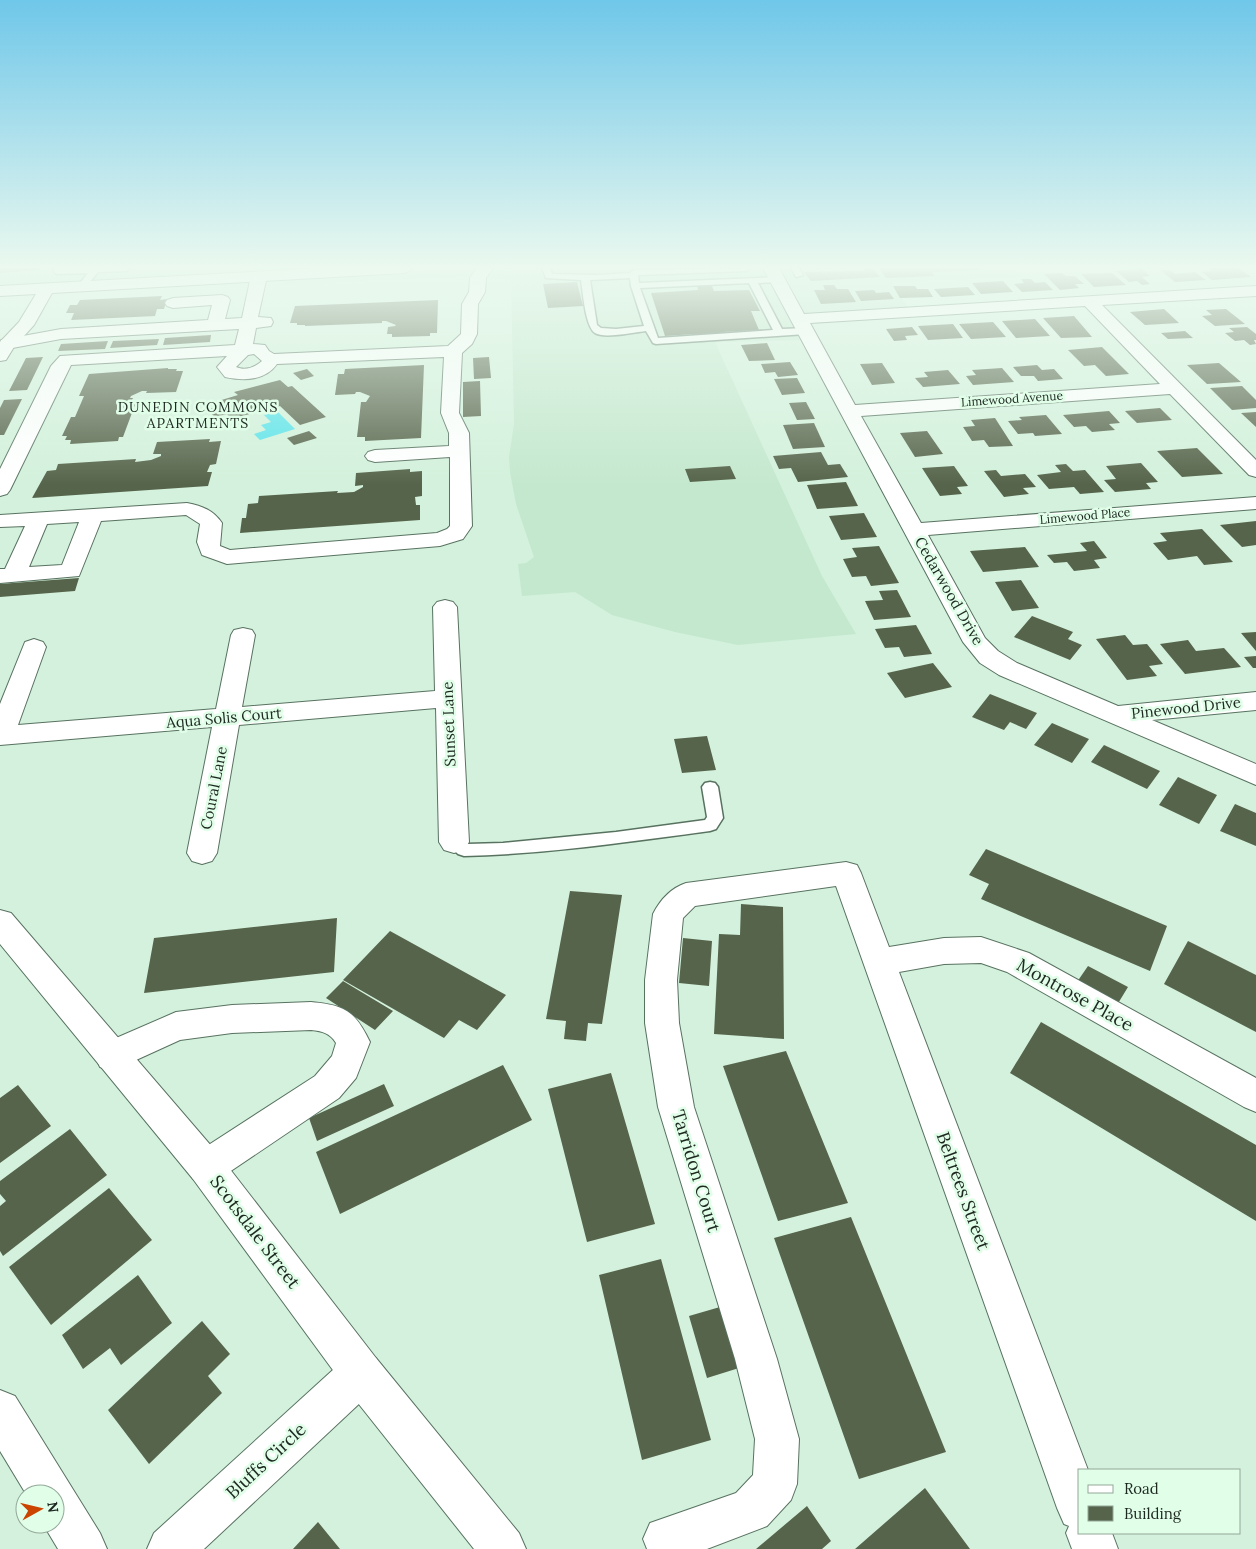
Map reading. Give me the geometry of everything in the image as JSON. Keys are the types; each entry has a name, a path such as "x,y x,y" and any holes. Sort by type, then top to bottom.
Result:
{"street":[{"path":"4,350 13,340"},
{"path":"4,350 38,340"},
{"path":"261,340 262,348"},
{"path":"354,356 356,340"},
{"path":"0,490 60,366 66,360 262,348 354,356 453,351 466,340"},
{"name":"Cedarwood Drive","path":"811,340 975,642 989,657 1008,669 1256,775"},
{"path":"1127,340 1256,471"},
{"path":"0,521 173,509 199,512 207,517 210,523 208,542 210,550 227,558 440,539 455,534 461,526 459,433 450,413 453,351"},
{"name":"Limewood Avenue","path":"850,411 1174,388"},
{"path":"375,456 458,451"},
{"name":"Limewood Place","path":"914,530 1256,502"},
{"path":"7,575 71,571 93,514"},
{"path":"7,575 38,518"},
{"name":"Sunset Lane","path":"445,607 447,699 454,842"},
{"name":"Coural Lane","path":"202,853 243,634"},
{"path":"0,736 34,647"},
{"name":"Aqua Solis Court","path":"0,736 447,699"},
{"name":"Pinewood Drive","path":"1116,715 1256,701"},
{"name":"Beltrees Street","path":"846,873 1078,1503"},
{"name":"Tarridon Court","path":"666,1539 700,1529 751,1510 775,1484 777,1439 756,1359 676,1107 662,1023 661,980 668,914 686,895 846,873"},
{"name":"Scotsdale Street","path":"0,922 206,1167 361,1373 502,1549"},
{"name":"Montrose Place","path":"879,962 944,951 981,950 1018,962 1256,1096"},
{"path":"112,1056 176,1026 232,1019 311,1016 330,1018 344,1027 353,1042 348,1060 339,1076 206,1167"},
{"name":"Bluffs Circle","path":"170,1549 361,1373"},
{"path":"0,1411 44,1484"},
{"path":"65,1518 84,1549"},
{"path":"1089,1534 1095,1549"}],"lane":[{"path":"454,842 464,850 503,849 616,838 710,825 715,818 710,787"}],"shaded area":[{"path":"512,340 790,340 715,342 822,576 856,634 738,645 675,632 612,615 575,592 522,596 518,564 526,563 534,557 516,504 510,472 509,457 514,424"}],"water":[{"path":"277,411 295,429 260,440 254,434 266,430 261,425 271,422 264,415"}],"building":[{"path":"159,340 157,345 110,348 113,341"},
{"path":"164,340 210,340 210,342 163,345"},
{"path":"1244,340 1254,340 1256,344 1250,345"},
{"path":"108,341 105,349 58,351 61,344"},
{"path":"767,343 775,360 749,361 741,345"},
{"path":"1102,347 1129,374 1106,376 1095,365 1084,366 1068,350"},
{"path":"43,357 27,390 9,391 26,358"},
{"path":"489,357 491,378 474,379 473,358"},
{"path":"790,362 798,375 778,377 775,372 765,373 761,364"},
{"path":"882,363 895,383 872,385 860,364"},
{"path":"1219,363 1241,382 1207,384 1187,365"},
{"path":"424,365 421,438 365,441 365,437 357,437 361,402 366,402 370,396 360,392 335,395 338,374 344,374 345,369"},
{"path":"1037,365 1042,370 1054,369 1063,379 1038,381 1034,376 1021,376 1013,367"},
{"path":"168,368 183,371 176,392 146,393 147,391 142,391 131,396 130,398 133,398 131,402 136,402 123,437 119,437 118,441 70,444 71,440 65,440 67,436 62,436 71,417 75,417 84,396 79,396 89,374"},
{"path":"1002,368 1014,382 973,385 966,376 976,375 972,370"},
{"path":"307,369 314,376 301,380 293,373"},
{"path":"948,370 960,384 923,387 915,378 928,377 924,372"},
{"path":"797,378 805,393 782,395 774,379"},
{"path":"280,380 288,387 292,386 326,417 300,425 280,406 231,419 227,414 215,417 207,410 219,406 215,402 238,395 234,392"},
{"path":"480,381 481,416 463,417 463,382"},
{"path":"1242,386 1256,400 1256,408 1232,410 1210,388"},
{"path":"22,399 4,435 0,435 0,408 4,400"},
{"path":"806,402 815,419 797,420 789,403"},
{"path":"1160,408 1172,420 1137,423 1125,411"},
{"path":"1109,411 1120,423 1109,424 1115,430 1092,432 1086,426 1074,427 1063,415"},
{"path":"1256,412 1256,427 1241,413"},
{"path":"1046,415 1062,434 1035,436 1033,433 1018,434 1008,421 1022,420 1019,417"},
{"path":"995,418 1013,446 989,447 984,440 972,441 963,427 975,426 971,420"},
{"path":"814,423 825,447 793,449 783,425"},
{"path":"309,431 317,438 294,445 287,438"},
{"path":"927,431 943,454 915,457 900,433"},
{"path":"210,439 209,442 221,441 216,464 210,465 207,472 212,472 208,486 32,498 47,471 56,470 58,464 136,459 135,462 151,460 161,456 161,454 153,454 157,442"},
{"path":"1197,448 1223,474 1182,477 1157,451"},
{"path":"821,452 828,465 840,464 848,477 798,482 791,468 779,469 773,456"},
{"path":"1141,463 1158,482 1146,483 1151,489 1115,492 1104,480 1116,479 1106,466"},
{"path":"1066,464 1073,471 1085,470 1104,492 1080,494 1074,487 1049,489 1037,475 1061,472 1055,465"},
{"path":"730,466 736,479 690,482 685,469"},
{"path":"954,466 968,486 957,487 962,494 940,496 922,468"},
{"path":"410,469 410,472 422,471 422,496 415,497 416,505 420,505 420,520 240,533 242,518 246,518 248,504 258,503 259,496 338,491 337,493 354,492 363,487 363,485 355,486 356,473"},
{"path":"996,470 1001,476 1025,474 1036,487 1023,488 1029,494 1004,497 984,471"},
{"path":"846,482 858,506 817,509 807,485"},
{"path":"864,513 877,537 841,540 829,516"},
{"path":"1256,521 1256,545 1242,547 1220,525"},
{"path":"1202,529 1233,562 1204,565 1197,556 1168,560 1153,543 1167,541 1160,533"},
{"path":"1094,541 1107,558 1094,560 1100,568 1074,571 1067,562 1054,563 1047,555 1087,551 1080,543"},
{"path":"879,546 899,583 871,586 866,576 852,577 843,559 857,557 852,548"},
{"path":"1025,547 1039,567 983,572 970,551"},
{"path":"79,578 75,591 0,597 0,584"},
{"path":"1021,580 1039,608 1012,611 995,582"},
{"path":"897,590 911,617 874,620 865,601 883,600 879,591"},
{"path":"1032,616 1073,632 1068,639 1082,645 1070,660 1014,637"},
{"path":"916,625 932,654 904,657 899,647 885,648 875,629"},
{"path":"1256,632 1256,651 1241,633"},
{"path":"1125,635 1133,645 1147,644 1163,664 1149,666 1157,676 1127,680 1096,639"},
{"path":"1188,640 1196,651 1224,648 1241,667 1185,674 1160,644"},
{"path":"1256,656 1256,668 1253,668 1244,657"},
{"path":"933,663 952,687 905,698 887,673"},
{"path":"990,694 1037,713 1026,729 1010,722 1004,730 972,717"},
{"path":"1052,723 1089,739 1072,763 1034,745"},
{"path":"707,736 716,770 682,773 674,739"},
{"path":"1104,745 1160,771 1147,789 1091,762"},
{"path":"1178,777 1217,795 1199,824 1159,805"},
{"path":"1235,804 1256,813 1256,846 1220,831"},
{"path":"986,849 1167,926 1150,971 981,899 989,884 969,875"},
{"path":"570,891 622,895 602,1024 588,1023 586,1041 564,1039 566,1021 546,1019"},
{"path":"741,904 783,907 784,1039 714,1034 719,934 740,935"},
{"path":"337,918 334,972 144,993 154,938"},
{"path":"390,931 506,995 477,1030 459,1020 444,1038 343,980"},
{"path":"683,938 712,941 709,986 679,983"},
{"path":"1188,941 1256,975 1256,1032 1164,984"},
{"path":"1088,966 1128,987 1117,1005 1077,982"},
{"path":"343,981 393,1011 375,1030 326,998"},
{"path":"1041,1022 1256,1145 1256,1221 1010,1073"},
{"path":"786,1051 848,1203 778,1221 723,1066"},
{"path":"503,1065 532,1120 340,1214 316,1152"},
{"path":"611,1073 655,1224 587,1242 548,1089"},
{"path":"384,1084 394,1106 317,1141 309,1118"},
{"path":"18,1085 51,1126 0,1163 0,1098"},
{"path":"70,1129 107,1175 3,1256 0,1251 0,1206 6,1201 0,1194 0,1181"},
{"path":"109,1188 152,1240 51,1325 9,1267"},
{"path":"851,1217 946,1452 859,1479 774,1238"},
{"path":"661,1259 711,1440 642,1460 599,1275"},
{"path":"138,1275 172,1323 121,1365 110,1348 83,1369 62,1335"},
{"path":"720,1307 739,1368 707,1378 689,1316"},
{"path":"202,1321 230,1354 208,1376 222,1393 149,1464 108,1410"},
{"path":"925,1488 970,1549 855,1549"},
{"path":"807,1506 831,1541 822,1549 756,1549"},
{"path":"318,1522 340,1549 293,1549"}],"district":[{"name":"DUNEDIN COMMONS APARTMENTS","path":"198,416"}]}
